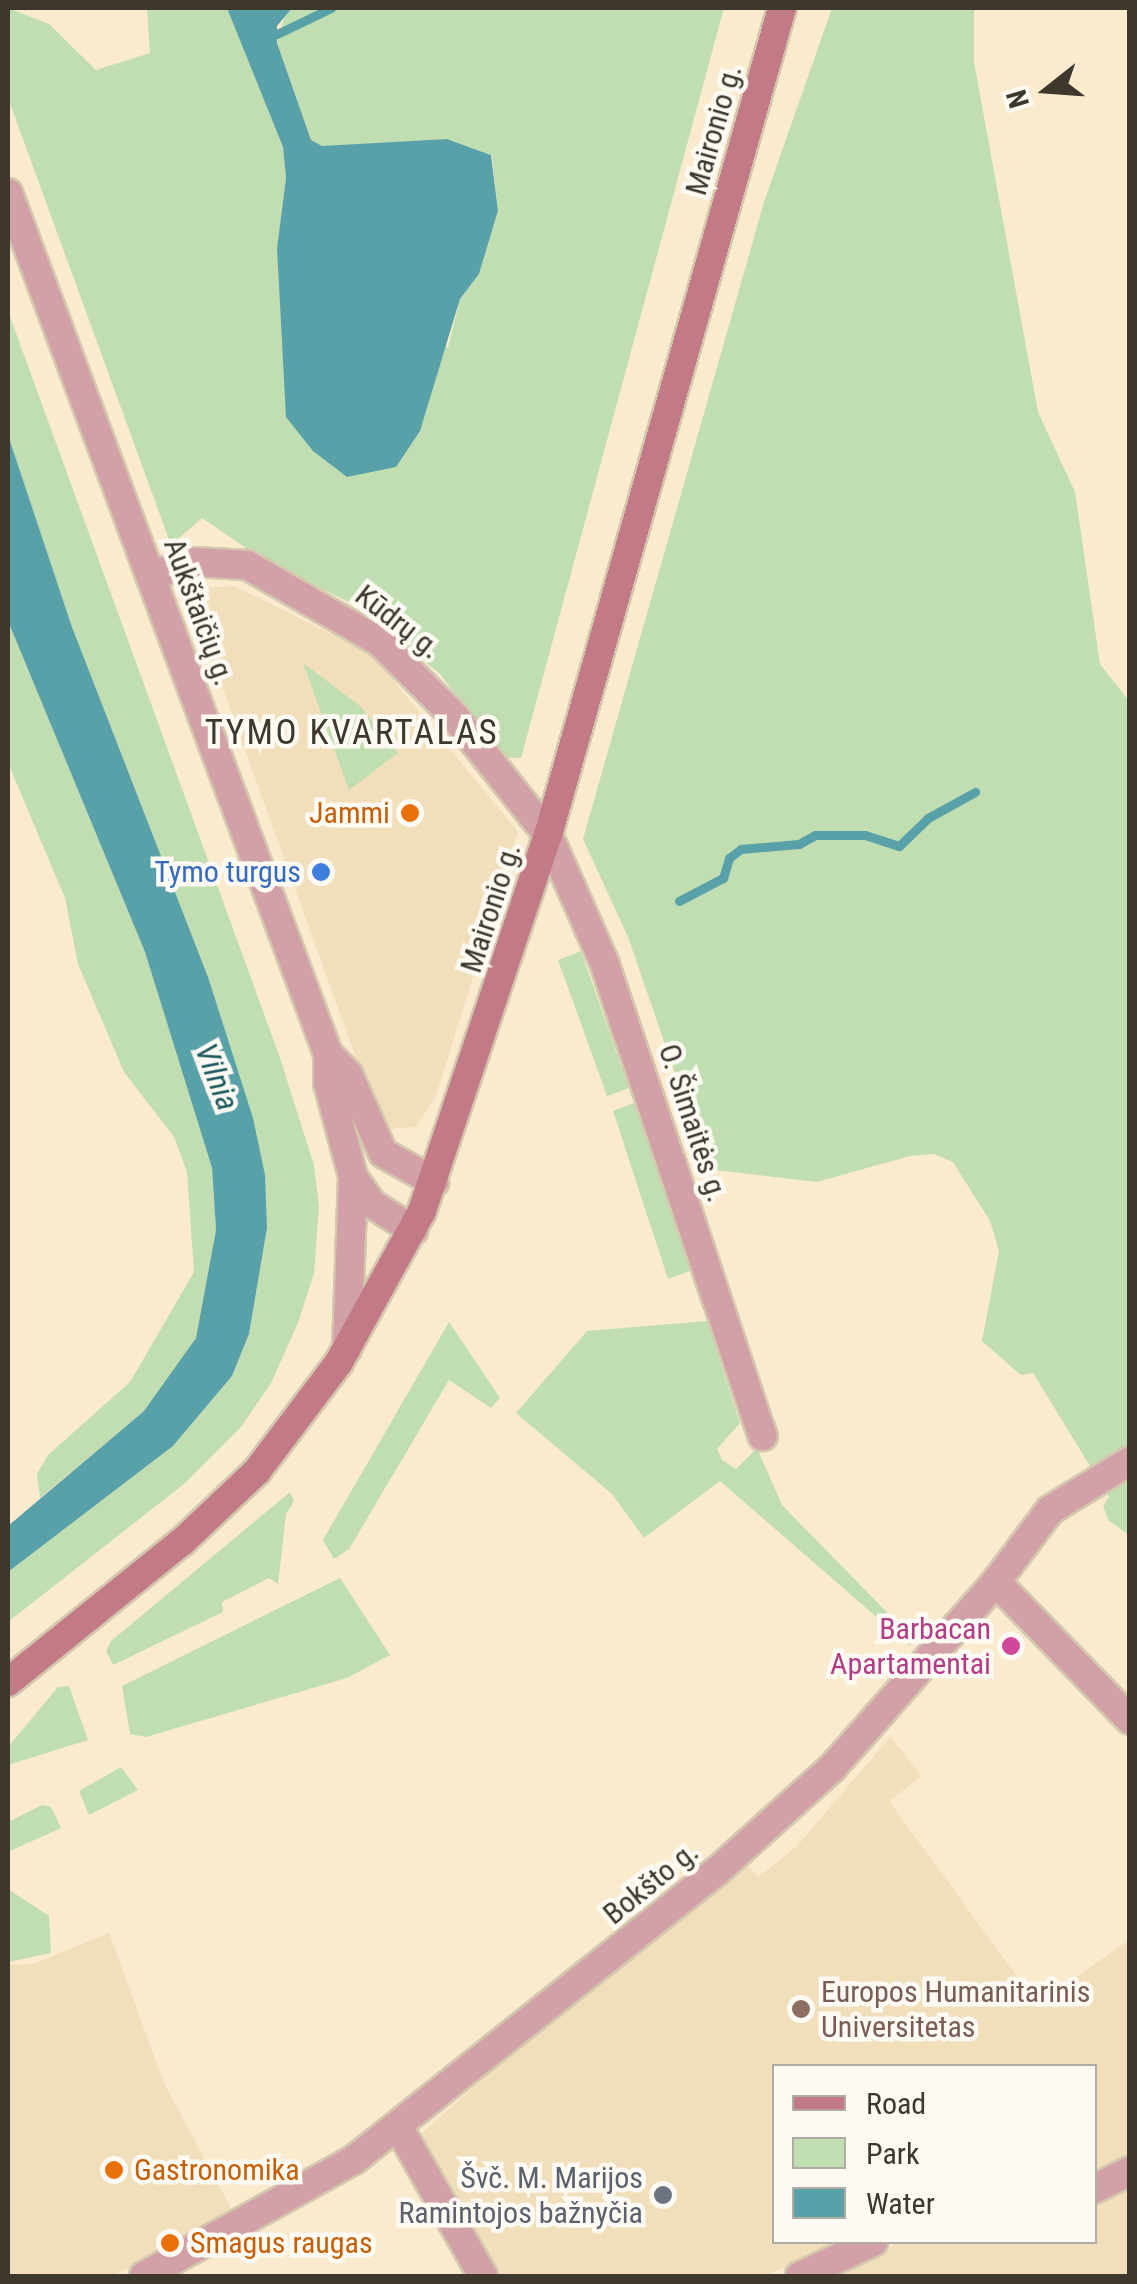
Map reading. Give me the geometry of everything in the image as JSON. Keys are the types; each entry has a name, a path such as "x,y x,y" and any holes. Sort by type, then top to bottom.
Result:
{"main road":[{"name":"Maironio g.","path":"8,1682 247,1481 346,1349 413,1230 434,1182 548,835 782,8"}],"street":[{"name":"Aukštaičių g.","path":"8,193 328,1054 328,1084 352,1176 346,1349"},
{"name":"Kūdrų g.","path":"150,575 195,562 248,565 380,642 454,716 548,835"},
{"name":"O. Šimaitės g.","path":"548,835 610,980 763,1436"},
{"name":"Aukštaičių g.","path":"328,1054 348,1074 383,1154 434,1182"},
{"name":"Aukštaičių g.","path":"352,1176 372,1204 413,1230"},
{"name":"Bokšto g.","path":"144,2276 296,2198 398,2128 802,1798 996,1582 1050,1510 1130,1460"},
{"path":"996,1582 1130,1720"},
{"path":"398,2128 483,2276"},
{"path":"1097,2188 1130,2171"},
{"path":"800,2276 868,2244"}],"shaded area":[{"path":"234,586 371,653 518,832 436,1096 416,1127 386,1129 378,1119 187,589"},
{"name":"Europos Humanitarinis Universitetas","path":"890,1737 922,1776 889,1801 1037,2004 1129,1940 1129,2162 1097,2181 1097,2064 772,2064 772,2244 840,2244 764,2276 495,2276 422,2133 551,2018 745,1862 758,1877 797,1846"},
{"path":"109,1933 164,2083 238,2221 111,2276 8,2276 8,1965 33,1964"},
{"path":"1129,2188 1129,2276 841,2276 896,2244 1097,2244 1097,2201"}],"green space":[{"path":"8,8 49,24 96,70 150,53 147,8 228,8 283,147 286,178 277,248 448,348 460,299 479,274 498,212 492,155 447,139 322,147 311,140 277,43 285,15 292,8 724,8 521,758 500,757 441,675 361,608 265,561 202,518 171,545 8,98"},
{"path":"832,8 974,8 974,62 1038,412 1075,492 1100,664 1129,701 1129,1535 1108,1520 1103,1506 1109,1497 1033,1373 1021,1375 982,1341 999,1251 990,1221 953,1162 934,1154 910,1156 817,1182 708,1169 628,937 583,839 764,202"},
{"path":"8,311 279,1055 314,1165 319,1206 314,1273 298,1323 271,1383 241,1427 184,1484 8,1622 8,1572 173,1446 232,1376 249,1334 267,1228 208,977 72,627 8,435"},
{"path":"8,621 145,952 212,1168 216,1230 196,1338 168,1382 144,1411 40,1498 37,1474 48,1455 130,1382 194,1272 187,1172 174,1137 124,1072 78,964 65,898 8,763"},
{"path":"303,663 360,706 398,753 349,790"},
{"path":"581,951 629,1088 607,1096 558,960"},
{"path":"634,1103 690,1271 668,1279 613,1111"},
{"path":"707,1321 740,1423 717,1449 722,1460 736,1469 757,1448 782,1505 913,1639 910,1646 720,1481 644,1538 612,1494 516,1413 587,1331"},
{"path":"449,1322 500,1398 491,1408 449,1380 349,1549 334,1559 323,1540"},
{"path":"290,1492 294,1501 286,1514 278,1584 269,1578 222,1602 223,1612 113,1665 106,1651 111,1641"},
{"path":"340,1578 390,1655 347,1678 146,1737 130,1734 122,1686"},
{"path":"69,1686 88,1740 8,1765 8,1747 58,1687"},
{"path":"121,1767 138,1790 89,1815 79,1791"},
{"path":"42,1805 51,1807 61,1828 8,1852 8,1822"},
{"path":"8,1889 49,1916 51,1953 8,1962"}],"water":[{"path":"227,8 292,8 277,26 277,43 311,140 322,146 447,139 491,155 498,211 479,274 460,299 420,431 396,467 347,477 313,451 286,417 277,248 286,178 283,147"},
{"name":"Vilnia","path":"8,435 72,627 208,977 253,1118 265,1175 267,1228 249,1334 232,1376 173,1446 8,1572 8,1526 144,1411 196,1338 216,1230 212,1168 145,952 8,621"}],"waterway":[{"path":"277,34 331,8"},
{"path":"679,901 723,878 729,858 741,849 799,844 815,835 865,835 899,846 928,818 975,792"}],"place":[{"name":"Jammi","path":"410,813"},
{"name":"Tymo turgus","path":"321,872"},
{"name":"Barbacan Apartamentai","path":"1011,1646"},
{"name":"Europos Humanitarinis Universitetas","path":"801,2009"},
{"name":"Gastronomika","path":"114,2170"},
{"name":"Švč. M. Marijos Ramintojos bažnyčia","path":"663,2195"},
{"name":"Smagus raugas","path":"170,2243"}],"district":[{"name":"TYMO KVARTALAS","path":"352,733"}]}
